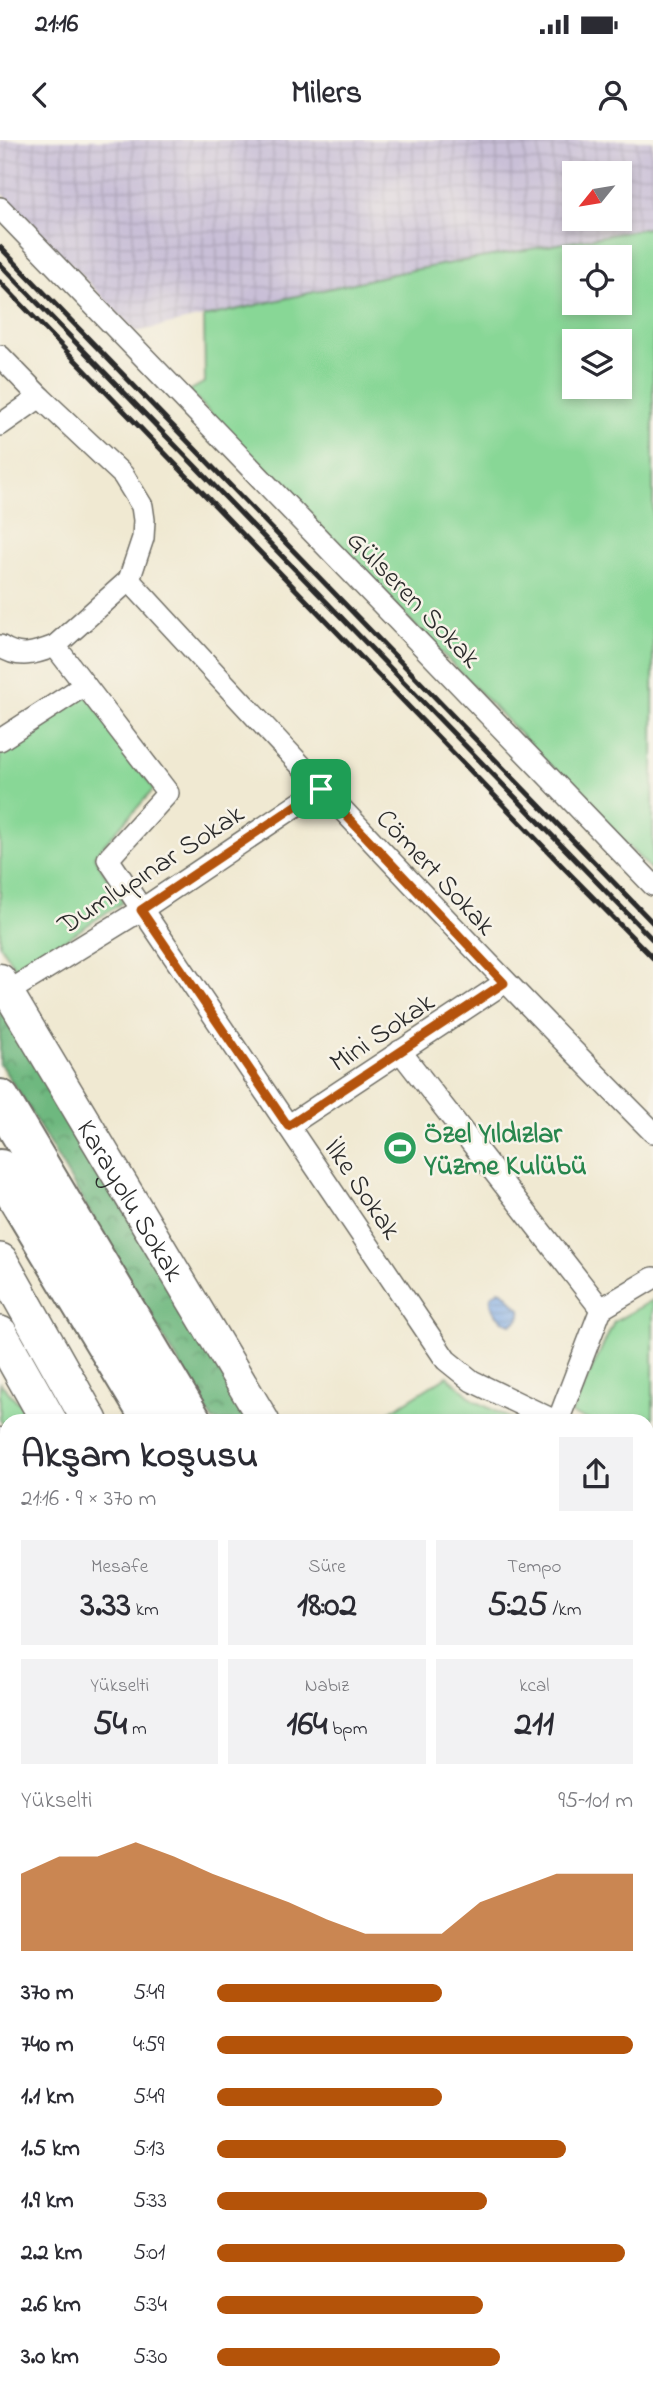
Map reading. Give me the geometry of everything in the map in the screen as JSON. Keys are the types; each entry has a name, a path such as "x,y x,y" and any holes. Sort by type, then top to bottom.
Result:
{"highway":[{"path":"0,1099 188,1414"},
{"path":"0,1169 148,1414"},
{"path":"0,1262 86,1414"},
{"path":"0,1334 45,1414"}],"main road":[{"name":"Karayolu Sokak","path":"4,986 260,1414"}],"street":[{"name":"Gülseren Sokak","path":"0,208 653,885"},
{"path":"0,356 123,475 142,506 144,520 143,538 129,580 55,646 26,655 15,654 0,646"},
{"path":"0,425 40,397"},
{"name":"Cömert Sokak","path":"129,580 504,983 653,1132"},
{"path":"0,740 85,685 55,646"},
{"name":"İlke Sokak","path":"85,685 168,793 108,859 446,1360 472,1381 541,1414"},
{"name":"Dumlupınar Sokak","path":"4,986 141,910 321,789"},
{"name":"Mini Sokak","path":"288,1126 504,983"},
{"path":"400,1051 601,1308"},
{"path":"559,1414 601,1308 653,1278"}],"shaded area":[{"path":"0,140 653,142 653,227 632,231 632,161 562,161 562,231 631,231 402,272 136,332 0,191"}],"green space":[{"path":"653,227 653,872 189,391 205,382 204,317 402,272"},
{"path":"86,694 154,789 94,856 123,902 17,971 0,945 0,751"},
{"path":"0,1002 245,1414 209,1414 0,1064"},
{"path":"653,1300 653,1414 571,1414 614,1322"},
{"path":"447,1376 475,1401 501,1414 386,1414"},
{"path":"0,1383 20,1404 25,1414 0,1414"}],"water":[{"path":"499,1290 506,1293 520,1309 516,1322 511,1324 502,1320 493,1310 491,1296"}],"railway":[{"path":"0,247 653,923"},
{"path":"0,264 653,940"},
{"path":"0,282 653,958"}],"place":[{"name":"Özel Yıldızlar Yüzme Kulübü","path":"400,1148"}],"route":[{"path":"321,789 504,983 288,1126 141,910 321,789"}]}
